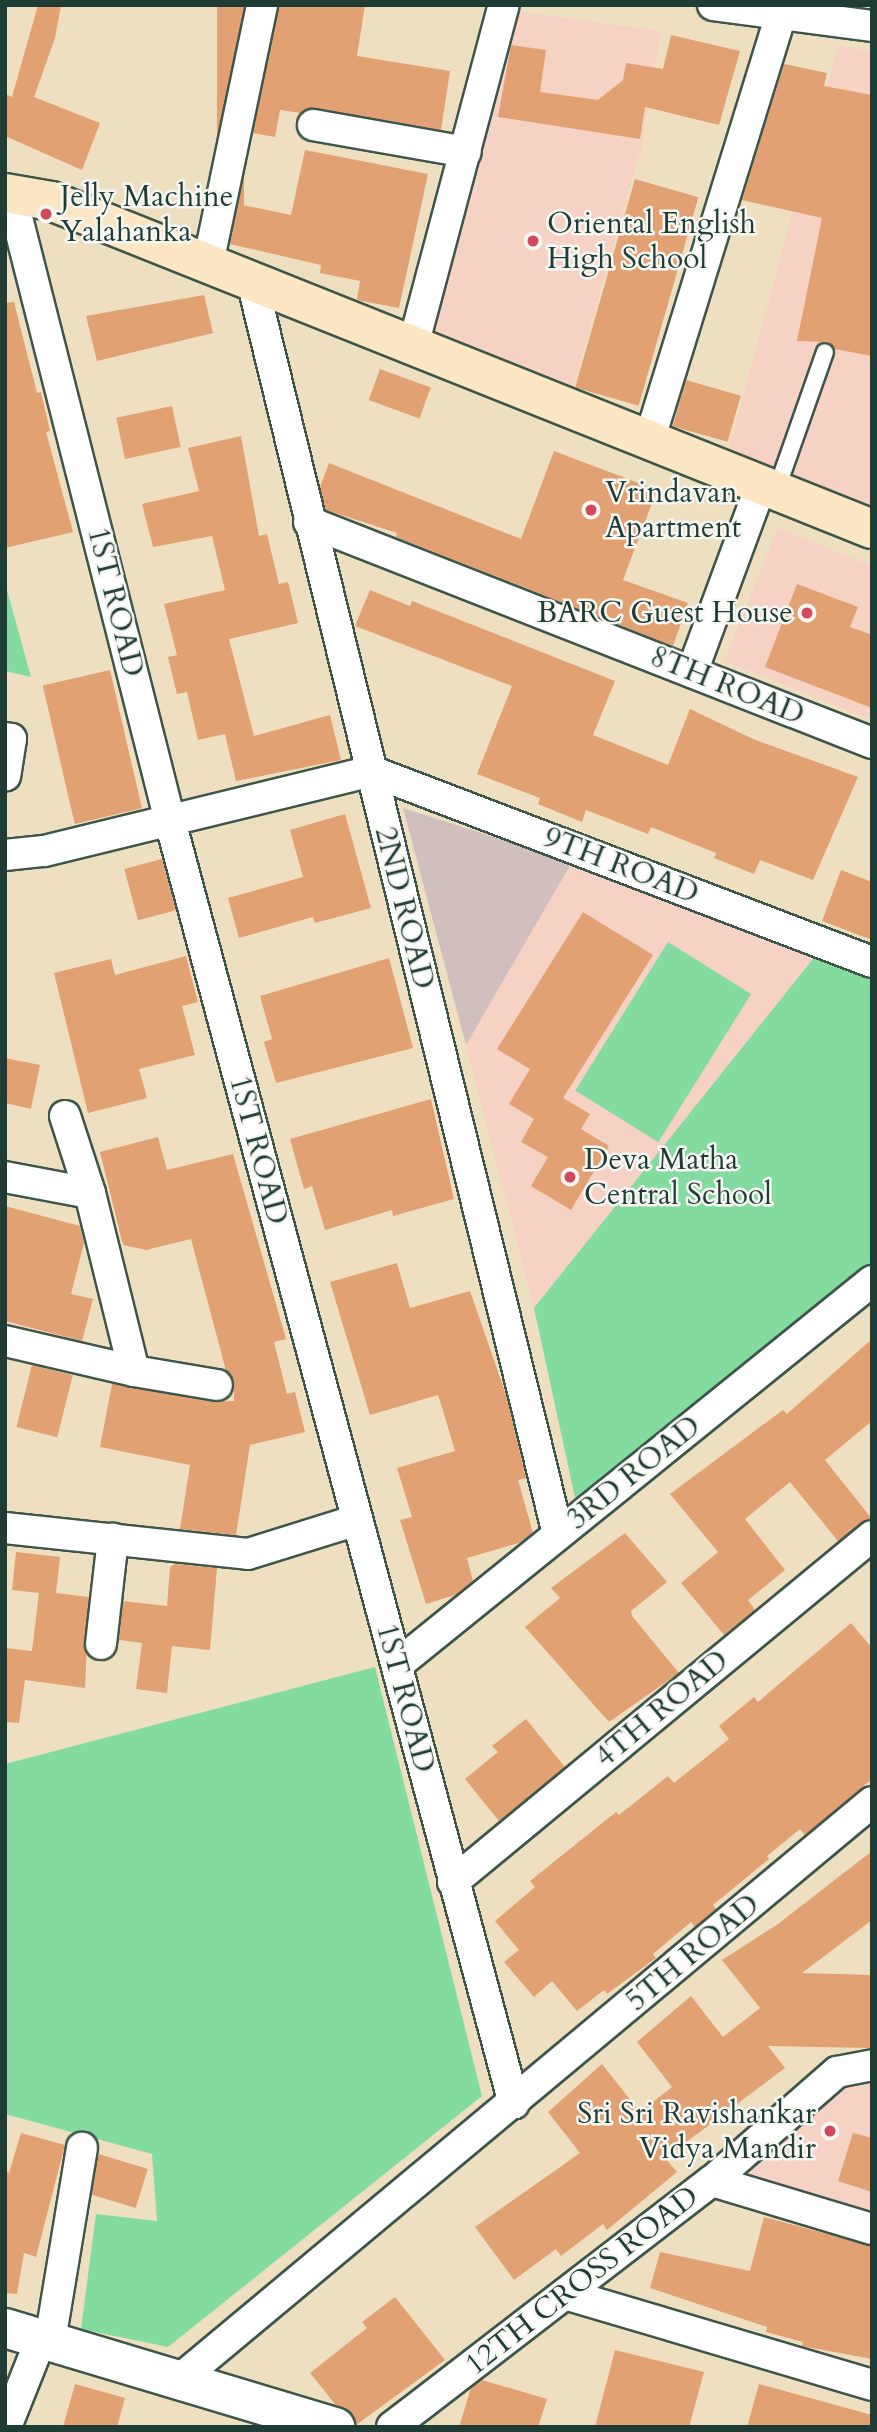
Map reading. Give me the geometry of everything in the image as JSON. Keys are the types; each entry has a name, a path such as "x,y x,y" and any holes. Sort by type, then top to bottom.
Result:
{"main road":[{"path":"8,193 51,201 872,529"}],"street":[{"path":"208,264 262,5"},
{"path":"413,346 504,5"},
{"path":"713,5 872,26"},
{"path":"649,440 781,14"},
{"path":"313,125 466,152"},
{"name":"1ST ROAD","path":"8,193 169,817 514,2104"},
{"name":"2ND ROAD","path":"252,281 558,1534"},
{"path":"692,672 769,488"},
{"name":"8TH ROAD","path":"309,522 872,743"},
{"path":"5,738 11,739 5,776"},
{"path":"5,855 44,851 169,817 371,771"},
{"name":"9TH ROAD","path":"371,771 872,962"},
{"path":"65,1116 90,1194 134,1371"},
{"path":"5,1177 90,1194"},
{"name":"3RD ROAD","path":"397,1665 872,1281"},
{"path":"5,1340 134,1371 217,1385"},
{"path":"5,1528 248,1554 357,1520"},
{"name":"4TH ROAD","path":"453,1882 872,1536"},
{"path":"101,1644 113,1539"},
{"name":"5TH ROAD","path":"179,2380 514,2104 872,1802"},
{"name":"12TH CROSS ROAD","path":"391,2427 712,2181 837,2072 872,2065"},
{"path":"6,2427 46,2340 82,2148"},
{"path":"712,2181 872,2229"},
{"path":"565,2294 872,2385"},
{"path":"5,2328 335,2427"}],"lane":[{"path":"769,488 825,352"}],"shaded area":[{"name":"Oriental English High School","path":"507,10 661,31 641,149 572,390 427,332"},
{"path":"838,46 872,51 872,522 725,463"},
{"name":"BARC Guest House","path":"778,528 872,566 872,720 724,661"},
{"path":"403,808 572,862 466,1045"},
{"name":"Deva Matha Central School","path":"572,862 817,954 534,1308 466,1045"},
{"name":"Sri Sri Ravishankar Vidya Mandir","path":"872,2079 872,2215 734,2174 843,2087"}],"green space":[{"path":"5,583 31,677 5,671"},
{"path":"668,942 751,994 658,1142 575,1090"},
{"path":"817,954 872,975 872,1262 577,1507 534,1308"},
{"path":"375,1667 482,2096 168,2347 81,2329 96,2214 157,2221 152,2154 5,2114 5,1764"}],"building":[{"path":"38,5 61,5 55,38 34,97 100,123 82,170 5,136 5,94 12,97"},
{"path":"217,5 244,5 244,230 217,230"},
{"path":"279,5 365,5 357,56 450,71 441,130 315,108 301,113 280,110 275,137 253,133"},
{"path":"671,35 740,51 719,125 645,107 640,139 498,117 511,45 546,50 540,92 598,100 623,80 626,63 663,69"},
{"path":"784,64 827,73 824,86 872,95 872,356 835,349 828,342 797,341 822,218 742,200"},
{"path":"305,150 428,174 399,308 357,300 360,281 320,273 321,265 230,244 238,204 291,215"},
{"path":"635,179 698,197 639,406 575,388"},
{"path":"204,295 213,333 97,361 86,316"},
{"path":"14,302 37,393 41,392 50,431 46,432 73,532 5,548 5,303"},
{"path":"380,369 431,387 419,418 369,400"},
{"path":"686,380 741,396 728,442 673,426"},
{"path":"172,406 181,447 125,459 116,418"},
{"path":"241,436 259,536 267,534 279,584 288,582 298,623 229,639 254,736 330,715 341,760 236,781 225,734 198,740 187,692 177,694 168,657 177,655 164,604 225,590 212,536 153,547 142,504 199,491 188,448"},
{"path":"554,451 657,490 623,580 688,603 673,646 396,537 397,533 326,510 320,487 329,463 521,539"},
{"path":"797,584 858,607 850,627 872,635 872,708 765,667"},
{"path":"370,590 410,606 412,601 615,681 593,735 668,765 690,709 753,739 858,777 813,880 760,860 754,874 714,858 716,853 651,827 648,834 586,810 582,822 538,804 540,798 477,774 512,686 355,626"},
{"path":"110,670 142,808 75,824 43,686"},
{"path":"345,814 371,908 315,923 313,917 239,938 228,898 303,877 290,830"},
{"path":"162,859 176,910 138,920 124,869"},
{"path":"841,870 872,882 872,940 822,921"},
{"path":"583,912 653,955 563,1098 590,1114 581,1129 609,1146 571,1210 531,1186 548,1157 521,1142 534,1119 509,1104 530,1069 497,1049"},
{"path":"186,956 198,1002 182,1006 195,1055 139,1069 147,1098 88,1113 54,973 111,959 115,975"},
{"path":"389,958 413,1048 276,1083 264,1042 272,1039 260,996"},
{"path":"5,1058 40,1065 31,1109 5,1103"},
{"path":"431,1099 454,1199 393,1216 392,1210 325,1230 312,1186 304,1189 290,1139"},
{"path":"158,1137 167,1170 233,1154 286,1339 274,1342 287,1394 295,1392 305,1432 250,1445 236,1535 180,1529 190,1465 100,1447 112,1384 214,1402 234,1401 234,1380 226,1371 191,1239 146,1250 123,1245 100,1152"},
{"path":"5,1206 80,1226 84,1243 71,1294 93,1299 82,1341 5,1321"},
{"path":"397,1263 410,1308 470,1291 506,1395 526,1478 518,1480 533,1533 522,1542 467,1558 473,1581 455,1595 426,1604 400,1520 412,1517 397,1468 455,1451 441,1404 438,1395 370,1415 330,1282"},
{"path":"872,1339 872,1421 825,1460 872,1519 838,1541 790,1482 745,1519 785,1570 748,1600 755,1610 724,1635 681,1583 718,1552 670,1494 783,1410 787,1414"},
{"path":"32,1365 73,1375 57,1437 17,1427"},
{"path":"625,1533 667,1582 631,1611 632,1616 679,1673 609,1722 525,1627 560,1598 551,1588"},
{"path":"16,1552 60,1557 56,1593 89,1597 85,1688 25,1680 19,1723 5,1722 5,1648 32,1651 39,1593 12,1590"},
{"path":"175,1564 217,1568 210,1650 172,1646 167,1693 136,1689 142,1643 119,1640 123,1601 167,1606 170,1567"},
{"path":"851,1623 872,1648 872,1779 805,1835 800,1829 767,1856 769,1859 713,1905 716,1909 695,1927 691,1922 653,1954 656,1958 607,1994 604,1990 577,2011 552,1981 534,1997 504,1962 519,1950 495,1921 535,1887 530,1881 616,1812 619,1815 668,1776 674,1783 729,1739 719,1726 754,1697 758,1702"},
{"path":"526,1719 565,1767 499,1821 465,1779 498,1752 492,1746"},
{"path":"872,1851 872,1920 802,1973 872,1975 872,2048 768,2046 785,2068 665,2158 677,2172 607,2230 603,2224 561,2256 556,2249 514,2280 475,2227 580,2153 548,2112 602,2064 640,2112 672,2087 637,2042 691,1996 723,2037 760,2008 722,1960 778,1924"},
{"path":"21,2133 65,2145 36,2257 24,2253 17,2294 5,2293 5,2171 9,2173"},
{"path":"853,2133 872,2138 872,2192 838,2181"},
{"path":"99,2154 148,2169 136,2208 87,2193"},
{"path":"764,2217 872,2246 872,2359 802,2346 803,2342 766,2332 767,2327 650,2288 660,2252 750,2271"},
{"path":"395,2297 445,2360 356,2425 351,2413 335,2404 310,2373 367,2328 362,2322"},
{"path":"615,2350 704,2372 689,2427 595,2427"},
{"path":"482,2380 547,2399 538,2427 459,2427 471,2388"},
{"path":"75,2384 125,2398 117,2427 63,2427"},
{"path":"759,2384 872,2415 872,2427 747,2427"}],"place":[{"name":"Jelly Machine Yalahanka","path":"46,214"},
{"name":"Oriental English High School","path":"533,241"},
{"name":"Vrindavan Apartment","path":"591,510"},
{"name":"BARC Guest House","path":"807,613"},
{"name":"Deva Matha Central School","path":"570,1177"},
{"name":"Sri Sri Ravishankar Vidya Mandir","path":"830,2131"}]}
